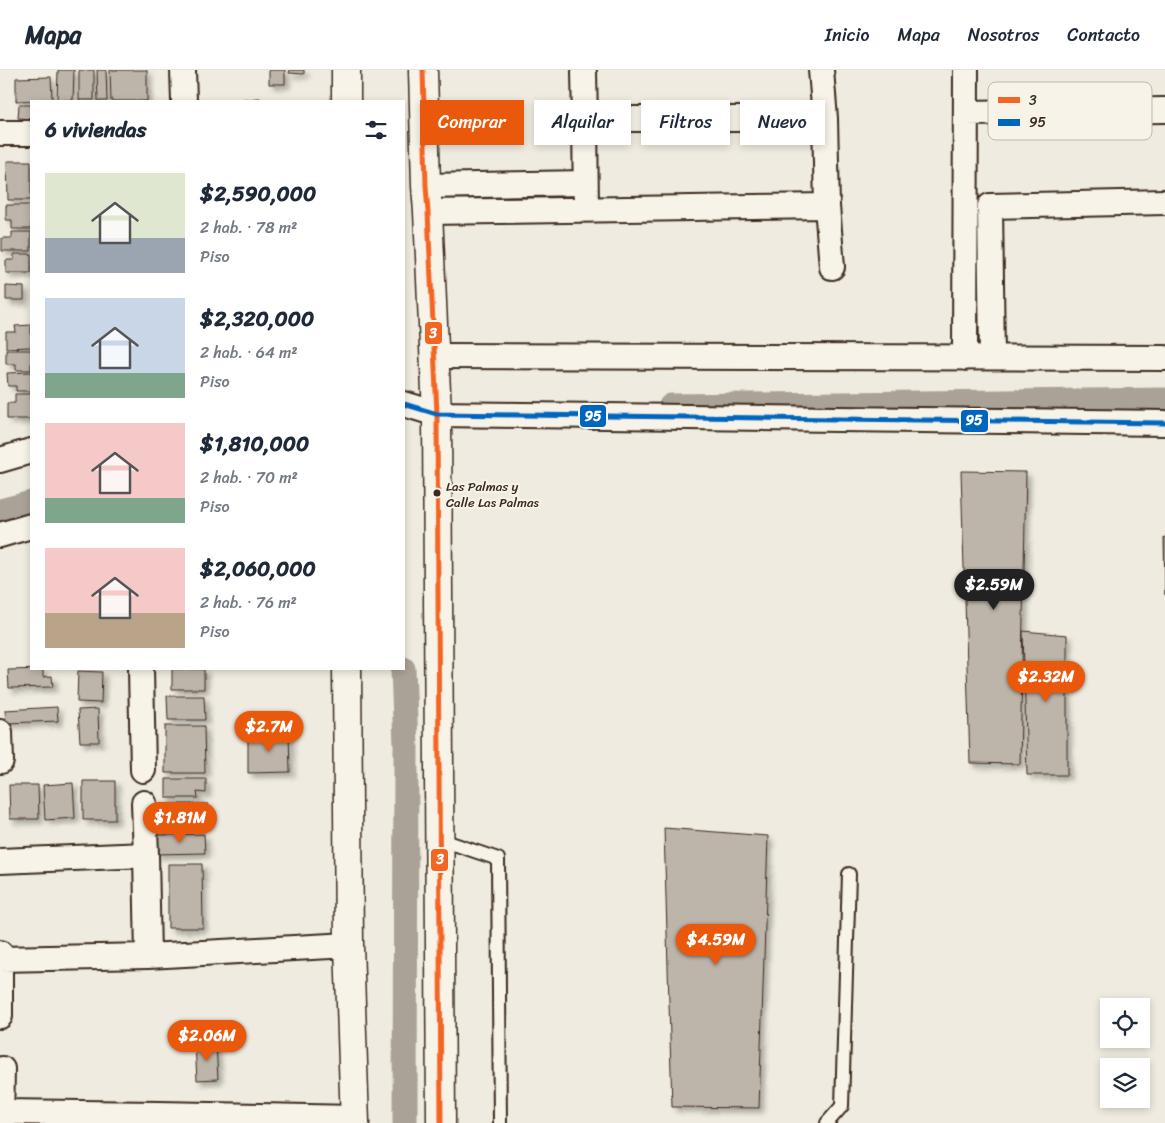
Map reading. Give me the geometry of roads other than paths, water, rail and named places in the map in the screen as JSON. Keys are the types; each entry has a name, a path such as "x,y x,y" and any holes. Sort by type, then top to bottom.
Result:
{"street":[{"path":"183,70 184,100"},
{"path":"346,70 346,100"},
{"path":"422,70 437,414 441,1123"},
{"path":"821,70 823,100"},
{"path":"965,358 966,70"},
{"path":"584,72 585,100"},
{"path":"1152,110 1165,110"},
{"path":"966,114 988,114"},
{"path":"631,119 740,119"},
{"path":"825,119 827,206 832,267"},
{"path":"0,133 30,133"},
{"path":"585,145 586,209"},
{"path":"426,186 585,183"},
{"path":"992,358 990,206 1165,202"},
{"path":"428,212 827,206"},
{"path":"434,356 1165,358"},
{"path":"405,404 437,414 1165,423"},
{"path":"0,460 30,451"},
{"path":"0,536 30,526"},
{"path":"141,670 143,770"},
{"path":"2,1069 2,1118 355,1120 349,945 346,670"},
{"path":"0,732 1,762"},
{"path":"144,803 148,956"},
{"path":"0,861 146,855"},
{"path":"0,959 148,956 349,945"},
{"path":"0,953 0,1016"}],"lane":[{"path":"439,839 498,859 500,1123"},
{"path":"827,1123 842,1106 849,874"}],"waterway":[{"path":"671,406 1165,400"},
{"path":"0,511 30,503"},
{"path":"403,670 406,746 405,1123"}],"place":[{"name":"Las Palmas y Calle Las Palmas","path":"437,493"}]}
